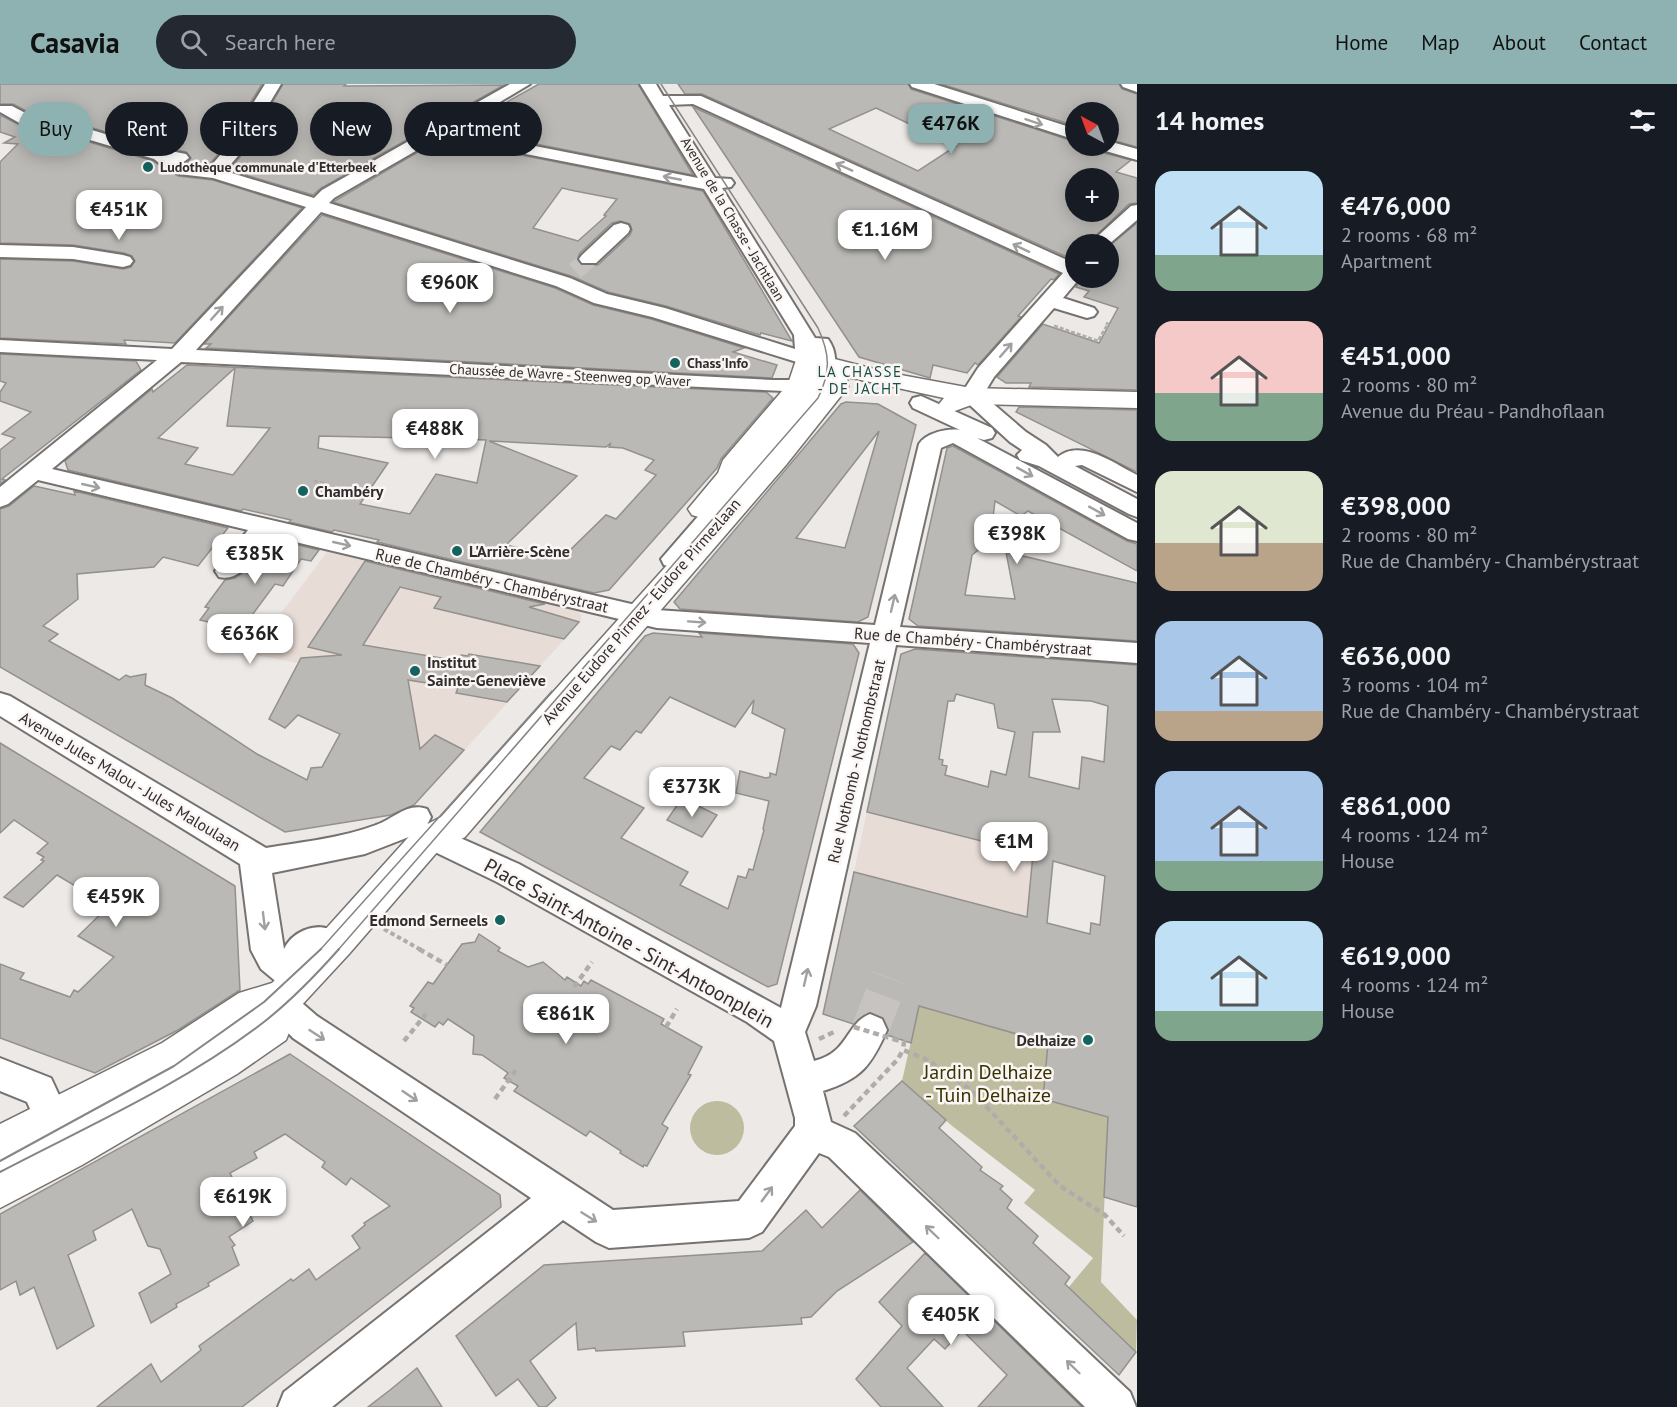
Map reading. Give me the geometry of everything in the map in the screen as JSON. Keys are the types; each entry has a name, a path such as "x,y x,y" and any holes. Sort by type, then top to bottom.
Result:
{"main road":[{"path":"820,375 971,396"},
{"name":"Chaussée de Wavre - Steenweg op Waver","path":"820,375 921,404 954,404 971,396 1137,400"},
{"name":"Avenue Eudore Pirmez - Eudore Pirmezlaan","path":"403,831 453,827 627,612 777,459 820,375"},
{"path":"0,1146 60,1135 223,1061 272,1027 300,967 336,943 403,831"},
{"path":"0,1187 60,1135"}],"street":[{"path":"213,173 229,156 273,84"},
{"path":"490,102 522,84"},
{"name":"Avenue de la Chasse - Jachtlaan","path":"648,84 666,94 706,146"},
{"path":"918,84 1065,131"},
{"path":"1129,84 1137,87"},
{"path":"666,94 695,99 1065,267"},
{"name":"Avenue de la Chasse - Jachtlaan","path":"666,94 820,328 820,375"},
{"path":"2,110 16,117 52,128 70,129 161,157 169,164 189,171 213,173 317,206 575,271 601,299 658,312 820,375"},
{"path":"1119,149 1137,155"},
{"path":"0,499 189,345 328,194 404,151"},
{"path":"542,153 701,184 723,181"},
{"name":"Avenue de la Chasse - Jachtlaan","path":"723,181 804,335 820,375"},
{"path":"1111,234 1134,217"},
{"path":"575,271 621,230"},
{"path":"0,251 73,253 123,261"},
{"path":"1053,464 971,396 986,373 1065,282"},
{"path":"1050,300 1087,312"},
{"name":"Chaussée de Wavre - Steenweg op Waver","path":"0,346 177,355 820,375"},
{"path":"921,404 1053,464 1137,508"},
{"name":"Rue Nothomb - Nothombstraat","path":"788,1032 799,1006 930,444 942,438 956,436 1137,533"},
{"path":"1053,464 1071,458 1086,458 1137,485"},
{"name":"Rue de Chambéry - Chambérystraat","path":"34,472 657,619 1137,653"},
{"path":"228,571 266,525"},
{"name":"Avenue Jules Malou - Jules Maloulaan","path":"0,703 247,851 255,856 256,863"},
{"name":"Place Saint-Antoine - Sint-Antoonplein","path":"256,863 403,831 442,842 508,873 759,1011 788,1032 813,1119 824,1127"},
{"path":"256,863 267,950 273,959 300,967 288,1012 305,1027 609,1229 749,1219 824,1127 1115,1407"},
{"path":"801,1079 828,1076 858,1055 872,1032"},
{"path":"0,1074 39,1090 60,1135 0,1167"},
{"path":"299,1407 561,1198"}],"path":[{"path":"1049,324 1098,341 1108,324 1106,323"},
{"path":"314,481 324,483 317,492"},
{"path":"375,924 447,965"},
{"path":"574,987 592,962"},
{"path":"666,1027 677,1009"},
{"path":"404,1041 426,1014"},
{"path":"824,1127 898,1059 903,1050 904,1042 872,1032"},
{"path":"903,1050 934,1063 979,1095 1045,1171 1075,1198 1104,1214 1124,1236"},
{"path":"495,1099 516,1070"}],"shaded area":[{"name":"Institut Sainte-Geneviève","path":"327,552 576,611 582,615 580,622 436,782 379,752 316,700 281,693 298,663 255,655 270,628"},
{"path":"874,778 1058,827 1047,923 854,872"}],"green space":[{"name":"Jardin Delhaize - Tuin Delhaize","path":"919,1006 1048,1043 1043,1099 1108,1117 1101,1282 1137,1320 1136,1352 1068,1288 1093,1258 1024,1203 1035,1190 951,1125 902,1081"},
{"path":"717,1101 727,1103 736,1109 742,1118 744,1128 742,1138 736,1147 727,1153 717,1155 707,1153 698,1147 692,1138 690,1128 692,1118 698,1109 707,1103"}],"building":[{"path":"0,84 262,84 251,102 200,102 200,156 217,156 208,166 188,162 191,158 188,154 188,102 105,102 105,132 93,128 93,102 18,102 18,107 13,104 0,104"},
{"path":"283,84 504,85 474,102 404,102 404,141 392,148 392,102 310,102 310,156 378,156 321,188 313,195 229,170 241,156 298,156 298,102 272,102"},
{"path":"539,84 638,84 693,175 542,145 542,102 507,102"},
{"path":"678,84 908,84 911,89 1065,138 1065,156 1116,156 1131,160 1119,170 1065,168 1065,222 1110,222 1098,234 1065,234 1065,256 702,94 685,94","holes":["876,108 956,146 918,171 829,129"]},
{"path":"941,84 1119,84 1122,89 1137,94 1137,147 1119,142 1119,102 1065,102 1065,123"},
{"path":"693,107 1059,274 1054,280 1051,279 1018,316 1021,317 978,365 975,363 967,373 933,365 930,378 859,357"},
{"path":"0,115 18,124 18,144 4,143 15,137 0,132"},
{"path":"93,143 105,147 105,156 136,156 153,161 178,176 213,180 302,208 175,343 124,340 126,344 0,338 0,259 73,261 123,269 131,267 135,261 132,256 124,253 73,245 0,243 0,162 18,144 18,156 93,156"},
{"path":"411,156 526,156 703,191 792,341 761,333 760,335 666,306 608,292 571,276 333,202","holes":["562,188 617,199 604,215 606,216 578,241 533,228","620,221 630,224 632,230 630,235 598,265 580,264 577,259 580,253 612,223"]},
{"path":"1119,173 1137,178 1137,203 1129,204 1119,214"},
{"path":"322,215 555,288 593,305 651,319 744,348 733,352 777,365 772,378 206,348 211,344 204,344"},
{"path":"1137,223 1137,390 1029,387 1031,383 1006,383 997,377 1043,324 1099,343 1118,308 1084,297 1089,291 1079,288 1119,288 1119,238"},
{"path":"0,354 136,361 141,370 2,479 5,480 0,484 0,450 15,438 2,434 31,412 0,401 0,392 6,383 0,381"},
{"path":"187,365 766,392 773,398 721,459 717,468 609,590 594,593 377,542 379,540 334,530 332,532 289,522 291,520 243,509 241,511 68,470 65,461 152,389 153,392","holes":["235,368 227,426 270,428 233,475 185,464 198,448 158,438","319,436 486,440 477,483 436,474 410,514 360,504 388,463 318,448","489,441 606,447 611,443 609,447 623,448 654,460 645,470 656,475 616,519 606,515 567,553 560,550 557,556 506,545 577,476"]},
{"path":"846,402 878,404 916,425 868,617 858,622 680,609 674,602 841,404","holes":["879,431 845,548 796,538"]},
{"path":"1019,407 1137,410 1137,472 1016,412"},
{"path":"953,446 1127,541 1137,544 1137,571 1028,511 1021,516 995,501 990,541 972,555 965,595 1015,599 1006,552 1137,583 1137,641 918,626 909,619 947,448"},
{"path":"34,486 75,495 74,491 228,528 198,566 163,557 154,567 77,574 78,599 43,626 58,634 49,641 119,680 126,675 130,677 146,674 145,685 172,698 257,754 307,780 311,768 322,767 340,734 298,715 285,728 269,719 301,658 342,655 308,647 365,561 545,604 529,607 579,622 564,639 434,608 441,597 400,587 363,645 459,661 461,655 468,656 469,654 540,666 507,702 456,693 458,688 408,680 420,749 435,735 464,750 414,805 391,815 285,832 0,667 0,509 9,506"},
{"path":"276,540 319,550 311,561 301,559 283,586 275,584 241,630 200,620 209,608 205,607 225,580 235,578 244,572 251,574"},
{"path":"653,633 702,637 699,633 853,644 859,653 777,984 768,987 480,832 645,636","holes":["670,697 735,727 754,700 752,713 785,729 776,775 770,773 770,777 766,778 740,771 736,793 769,801 753,870 749,869 746,878 738,876 728,909 680,885 688,872 621,838 644,808 584,778 611,746 620,750 636,731 641,733"]},
{"path":"915,649 1137,665 1137,1207 1104,1197 1108,1117 1043,1099 1048,1043 919,1006 911,1043 887,1035 889,1029 884,1018 871,1012 853,1024 823,1014 854,872 1027,917 1033,854 867,812 901,654","holes":["956,694 994,704 998,728 1015,732 1006,775 991,771 988,787 945,775 947,766 942,765 943,760 939,759 948,701 954,701","1052,699 1091,701 1108,706 1104,762 1082,757 1079,789 1029,777 1033,732 1060,732","1053,861 1105,876 1100,925 1091,923 1090,934 1047,923"]},
{"path":"0,743 235,886 240,990 178,1030 95,1073 0,1038 0,964 24,973 20,979 70,997 74,990 78,992 114,957 78,936 109,906 57,875 23,907 4,897 44,861 41,860 44,857 37,853 48,843 14,820 0,833"},
{"path":"682,798 717,815 702,837 667,820"},
{"path":"479,934 500,948 498,951 528,967 543,962 565,980 567,977 581,986 584,981 588,984 591,980 664,1019 661,1024 702,1047 688,1074 691,1075 662,1124 668,1128 647,1166 643,1167 620,1153 621,1151 590,1131 586,1136 514,1091 518,1086 504,1078 508,1073 482,1055 473,1054 474,1036 448,1019 443,1025 439,1022 435,1027 411,1012 414,1008 410,1006 428,982 433,984 462,944 475,942"},
{"path":"290,1054 500,1195 501,1207 242,1407 97,1407 151,1364 161,1382 201,1350 199,1346 291,1279 293,1281 309,1269 316,1280 360,1248 352,1236 365,1225 364,1223 390,1206 351,1178 346,1185 322,1167 325,1162 285,1134 254,1152 257,1158 230,1173 253,1221 229,1237 235,1245 232,1247 239,1265 208,1283 209,1286 176,1304 177,1307 151,1323 139,1293 171,1274 160,1249 148,1246 132,1209 93,1231 96,1240 68,1255 94,1326 57,1349 34,1287 20,1295 16,1281 0,1290 0,1214"},
{"path":"902,1081 946,1120 939,1128 982,1167 980,1170 1003,1186 1000,1189 1012,1200 1007,1208 1038,1236 1033,1243 1070,1277 1065,1284 1136,1352 1119,1375 854,1126"},
{"path":"860,1190 913,1242 837,1291 811,1317 801,1318 802,1324 683,1332 685,1346 596,1351 595,1348 578,1350 576,1323 530,1361 556,1398 546,1407 539,1407 518,1379 496,1396 456,1336 544,1265 762,1251 806,1210 822,1228"},
{"path":"925,1253 1082,1407 978,1407 1007,1375 962,1330 945,1349 934,1339 907,1368 943,1407 881,1407 856,1379 902,1326 879,1302"},
{"path":"417,1368 442,1407 368,1407 390,1390"}],"tunnel":[{"path":"575,271 589,259"},
{"path":"870,1030 890,978"}],"tram line":[{"path":"338,950 818,398 822,389 827,371 827,355 818,328 661,84"},
{"path":"320,950 552,691"},
{"path":"0,1172 133,1104 230,1047 281,1008 339,949"},
{"path":"0,1161 174,1066 264,1002 320,950"}],"place":[{"name":"Ludothèque communale d'Etterbeek","path":"148,167"},
{"name":"Chass'Info","path":"675,363"},
{"name":"Chambéry","path":"303,491"},
{"name":"L'Arrière-Scène","path":"457,551"},
{"name":"Institut Sainte-Geneviève","path":"415,671"},
{"name":"Edmond Serneels","path":"500,920"},
{"name":"Delhaize","path":"1088,1040"}],"district":[{"name":"LA CHASSE - DE JACHT","path":"860,380"}]}
